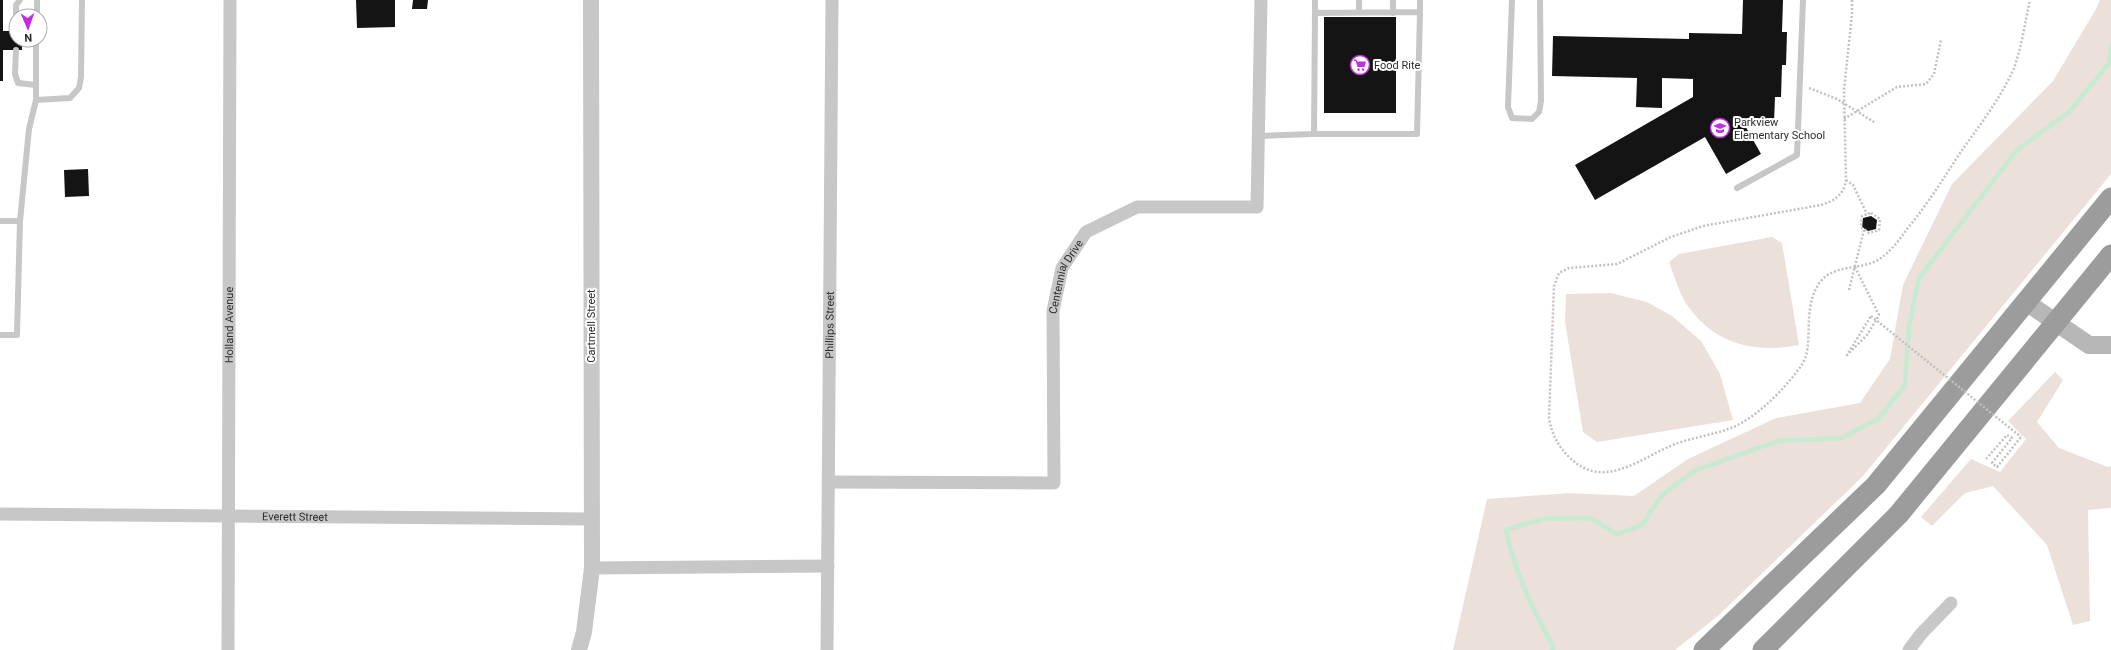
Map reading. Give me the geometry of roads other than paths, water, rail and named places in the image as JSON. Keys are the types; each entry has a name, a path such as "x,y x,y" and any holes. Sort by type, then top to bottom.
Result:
{"highway":[{"path":"1704,650 1876,485 2111,198"},
{"path":"1763,650 1899,514 2111,254"}],"main road":[{"path":"2026,302 2089,345 2111,345"}],"street":[{"name":"Holland Avenue","path":"228,650 230,0"},
{"name":"Cartmell Street","path":"579,650 584,632 592,568 590,519 591,0"},
{"name":"Phillips Street","path":"827,650 832,0"},
{"name":"Centennial Drive","path":"829,482 1054,483 1053,311 1062,268 1086,232 1136,207 1257,207 1261,0"},
{"name":"Everett Street","path":"0,514 590,519"},
{"path":"592,568 828,566"},
{"path":"1909,650 1921,634 1951,603"}],"lane":[{"path":"36,100 70,98 79,88 81,77 82,0"},
{"path":"1314,134 1315,0"},
{"path":"1359,0 1359,12"},
{"path":"1393,0 1393,13"},
{"path":"1258,136 1314,134 1417,134 1420,0"},
{"path":"1512,0 1508,107 1512,118 1532,119 1539,112 1541,101 1540,0"},
{"path":"1737,188 1797,155 1803,0"},
{"path":"1316,13 1420,12"},
{"path":"0,335 17,335 20,221 29,129 36,100 36,48"},
{"path":"16,50 15,74 18,83 36,85"},
{"path":"0,221 20,221"}],"waterway":[{"path":"1552,650 1554,648 1532,605 1514,561 1506,530 1542,519 1590,518 1617,534 1642,525 1662,495 1694,471 1778,441 1842,438 1878,419 1905,385 1909,326 1919,278 2017,150 2070,111 2109,63 2111,45"}],"place":[{"name":"Food Rite","path":"1360,65"},
{"name":"Parkview Elementary School","path":"1720,128"}]}
